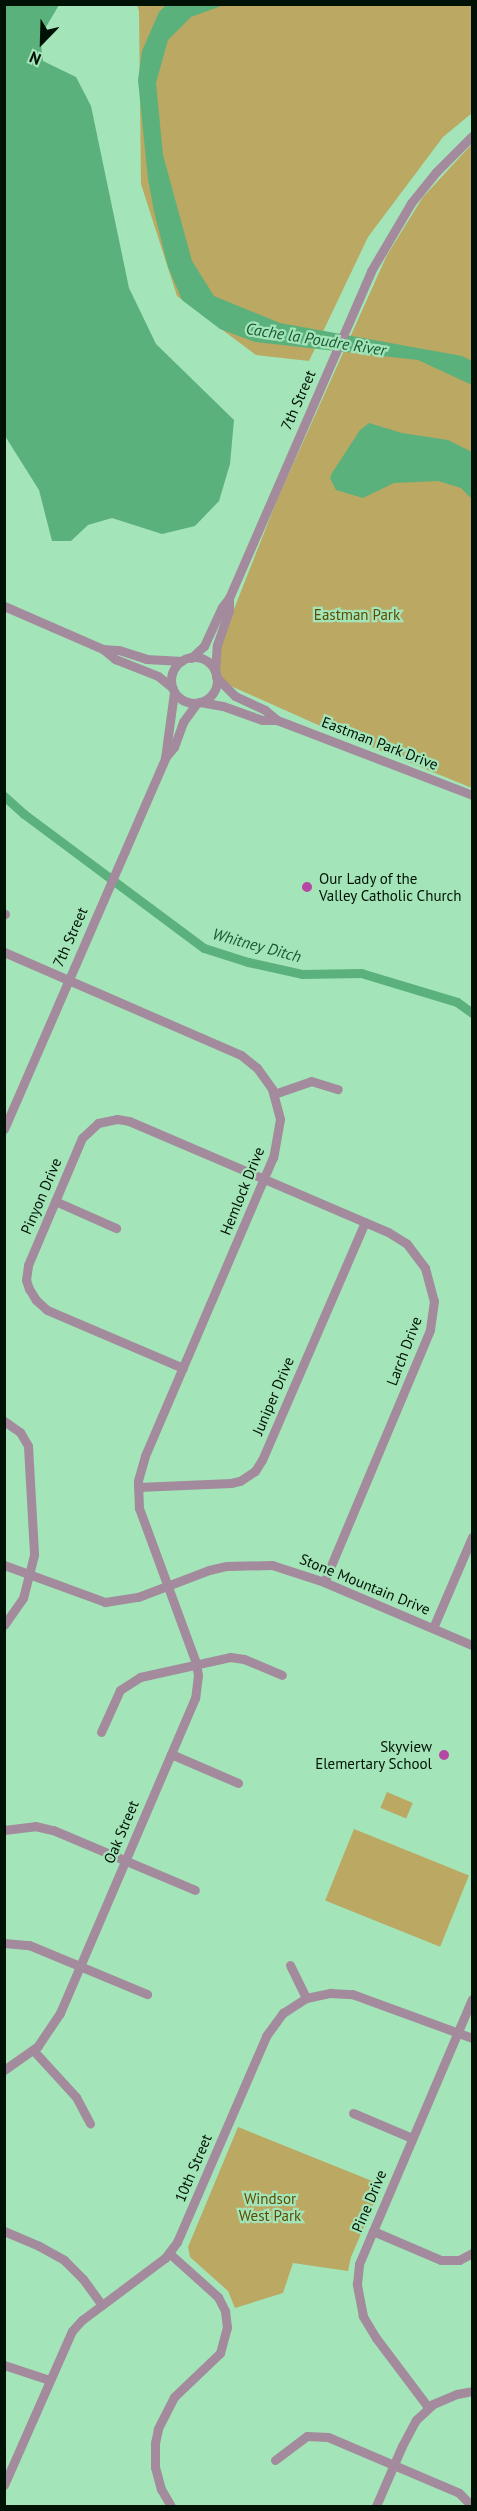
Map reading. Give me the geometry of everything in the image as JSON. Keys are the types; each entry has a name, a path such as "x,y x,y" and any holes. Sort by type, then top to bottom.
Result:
{"street":[{"name":"7th Street","path":"216,675 217,645 229,610 230,598 371,271 411,203 436,172 472,136"},
{"name":"7th Street","path":"186,660 204,646 222,607 230,598"},
{"path":"4,606 103,649 115,659 158,676 186,702 199,703 211,695 216,675 208,663 146,659 119,650 103,649"},
{"path":"173,690 172,673 186,660"},
{"name":"Eastman Park Drive","path":"216,675 235,696 265,710 277,720 472,795"},
{"name":"7th Street","path":"165,758 173,690"},
{"name":"7th Street","path":"4,1129 165,758 174,747 183,722 199,703"},
{"name":"Eastman Park Drive","path":"199,703 223,706 262,720 277,720"},
{"name":"Hemlock Drive","path":"4,952 241,1055 263,1075 274,1094 280,1119 279,1134 264,1179 145,1456 138,1487 140,1508 168,1585"},
{"path":"274,1094 311,1081 338,1089"},
{"name":"Pinyon Drive","path":"183,1368 47,1310 36,1300 29,1289 27,1270 55,1202 86,1133 98,1123 110,1120 129,1121 264,1179"},
{"name":"Larch Drive","path":"264,1179 399,1238 416,1254 428,1274 434,1312 430,1330 324,1582"},
{"path":"55,1202 116,1228"},
{"name":"Juniper Drive","path":"138,1487 240,1481 255,1471 262,1460 364,1221"},
{"path":"4,1422 20,1432 28,1446 34,1555 30,1575 19,1606 4,1625"},
{"path":"433,1628 472,1537"},
{"name":"Stone Mountain Drive","path":"4,1565 105,1602 131,1599 209,1570 246,1564 272,1565 324,1582 472,1645"},
{"name":"Oak Street","path":"4,2070 33,2050 60,2013 195,1698 198,1676 196,1663 168,1585"},
{"path":"101,1732 120,1690 129,1682 196,1663 230,1657 244,1659 282,1675"},
{"path":"171,1754 238,1783"},
{"path":"4,1830 42,1827 195,1890"},
{"path":"4,1943 29,1945 147,1994"},
{"path":"290,1965 306,1998"},
{"name":"10th Street","path":"4,2486 72,2331 170,2253 183,2230 266,2036 284,2013 306,1998 330,1993 352,1994 472,2038"},
{"name":"Pine Drive","path":"428,2407 376,2338 363,2316 357,2284 359,2264 472,1999"},
{"path":"33,2050 76,2097 90,2123"},
{"path":"352,2113 412,2138"},
{"path":"4,2231 64,2260 83,2279 102,2305"},
{"path":"373,2231 434,2259 459,2260 472,2253"},
{"path":"170,2253 219,2297 225,2311 227,2326 220,2353 174,2397 158,2429 155,2468 161,2489 171,2506"},
{"path":"4,2365 49,2380"},
{"path":"376,2506 411,2428 428,2407 457,2394 472,2391"},
{"path":"274,2460 307,2436 317,2434 459,2493 472,2506"}],"green space":[{"path":"137,5 472,5 472,113 443,137 368,237 309,361 256,355 177,296 141,184 139,11"},
{"name":"Eastman Park","path":"472,144 472,788 327,729 213,678 210,670 277,500 387,255 423,197"},
{"path":"387,1792 413,1803 406,1819 380,1808"},
{"path":"354,1829 469,1875 440,1947 325,1900"},
{"name":"Windsor West Park","path":"238,2127 382,2185 351,2257 348,2271 293,2263 283,2293 235,2308 228,2291 190,2257 188,2247"}],"water":[{"path":"5,4 59,5 40,37 43,61 76,77 91,106 129,288 156,344 234,420 230,464 219,501 195,526 162,534 112,518 88,525 71,541 52,541 39,490 5,436"},
{"name":"Cache la Poudre River","path":"166,5 224,5 191,17 168,40 156,83 163,155 192,261 214,296 280,323 462,356 472,361 472,385 418,360 255,342 220,329 182,300 168,267 154,211 148,179 138,80 142,51 159,12"},
{"path":"369,423 402,433 448,440 472,452 472,499 461,488 438,481 394,483 363,498 336,490 330,478 332,473 360,430"}],"waterway":[{"name":"Whitney Ditch","path":"4,796 24,814 204,948 248,962 302,974 361,973 457,1002 472,1013"}],"place":[{"name":"Our Lady of the Valley Catholic Church","path":"307,887"},
{"name":"Skyview Elemertary School","path":"444,1755"}]}
